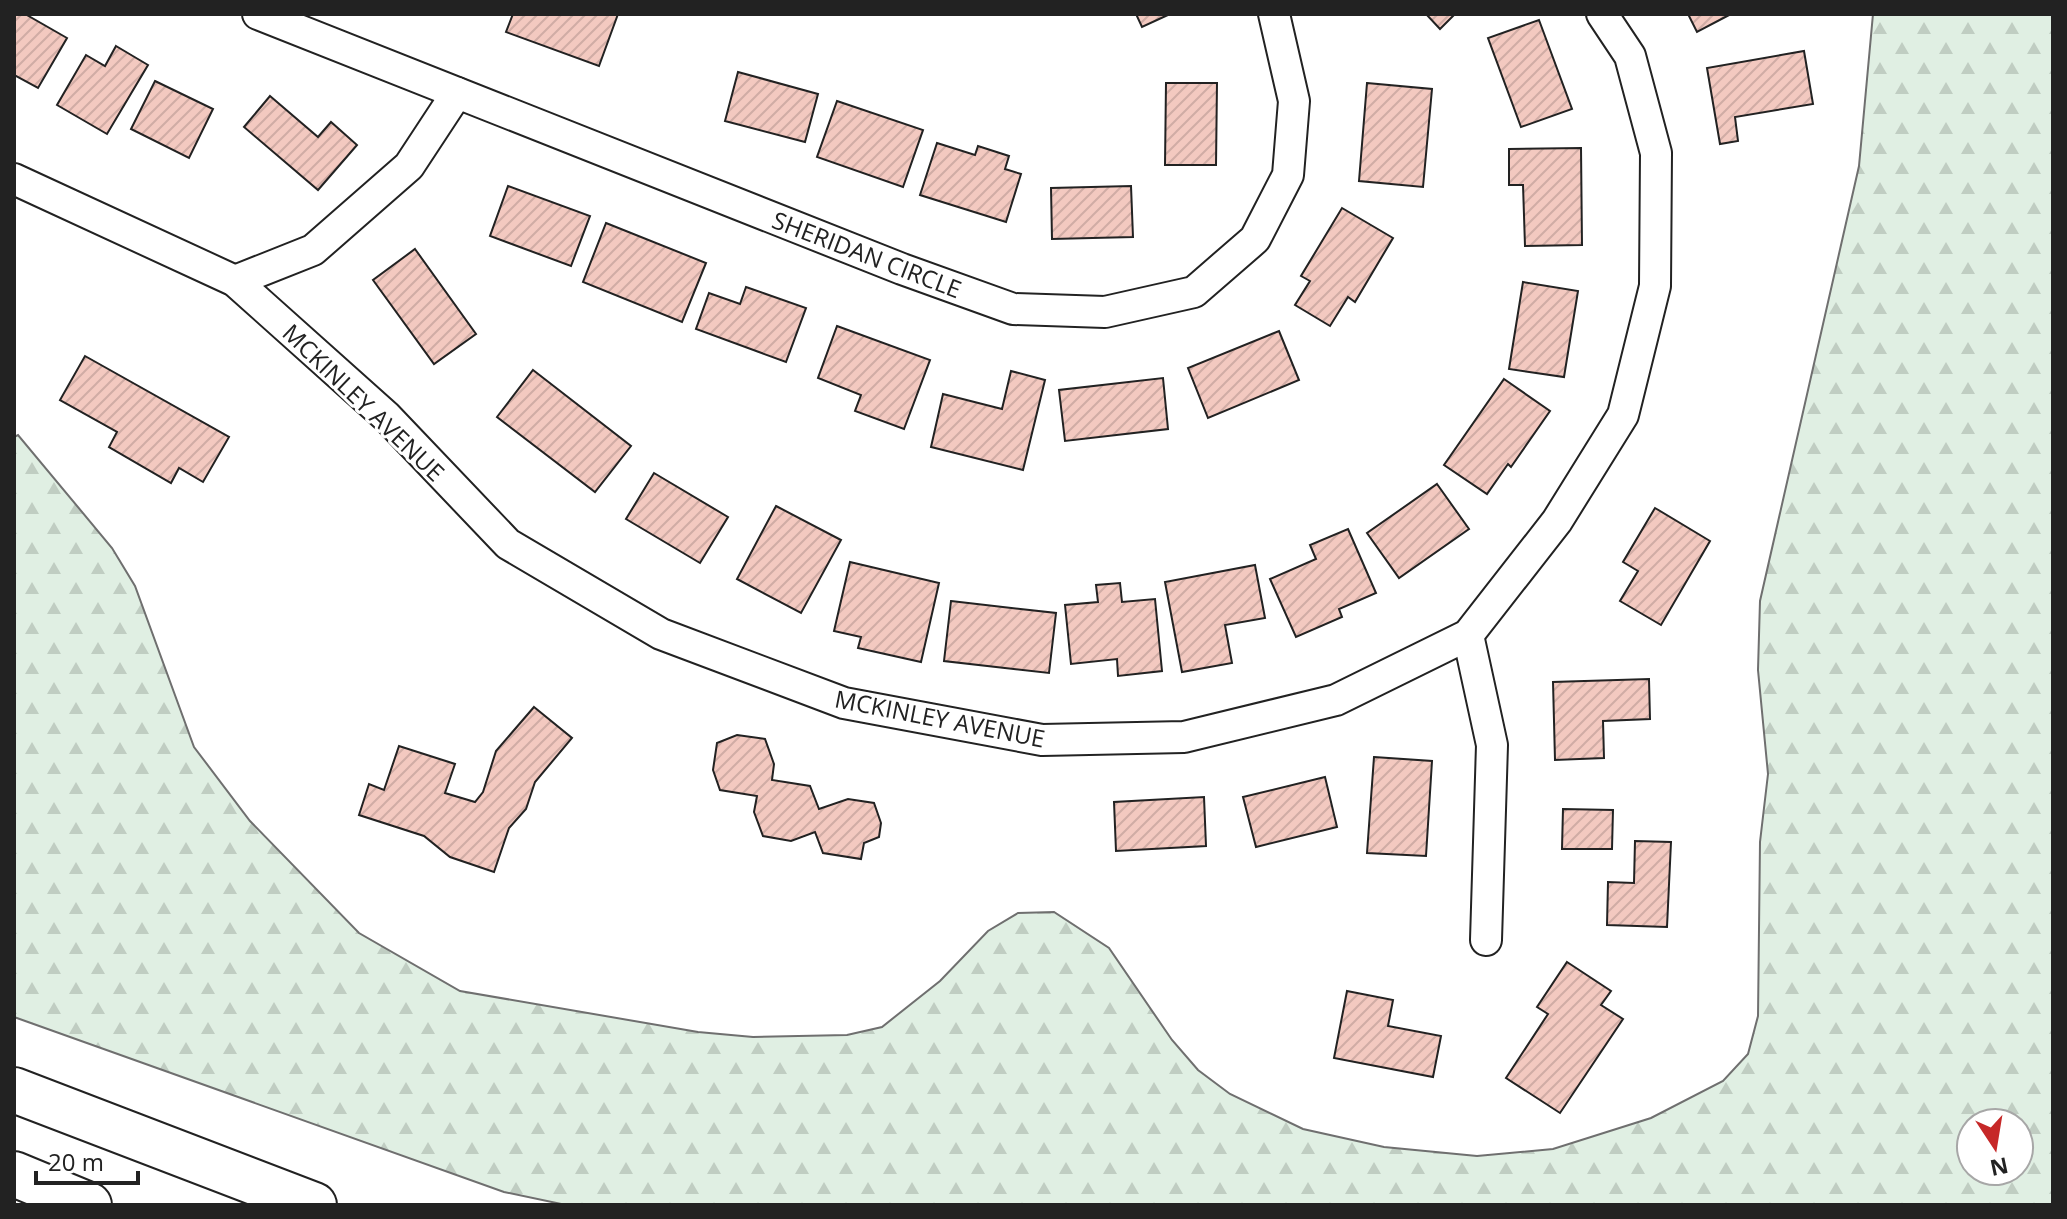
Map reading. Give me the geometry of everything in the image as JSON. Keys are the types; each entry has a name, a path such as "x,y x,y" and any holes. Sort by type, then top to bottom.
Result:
{"highway":[{"path":"14,1090 314,1205"},
{"path":"14,1174 89,1205"}],"street":[{"name":"SHERIDAN CIRCLE","path":"258,14 902,269 1013,309 1105,312 1194,292 1255,239 1288,175 1294,101 1274,14"},
{"name":"MCKINLEY AVENUE","path":"14,179 235,281 387,417 508,544 661,634 844,703 1042,740 1184,737 1336,700 1468,635 1557,521 1623,415 1655,286 1656,153 1630,56 1602,14"},
{"path":"235,281 313,250 409,166 457,93"},
{"path":"1468,635 1492,745 1486,940"}],"green space":[{"path":"1873,14 2053,14 2053,1205 566,1205 504,1192 14,1017 14,437 18,435 112,548 135,586 194,747 250,821 359,933 460,991 698,1032 753,1037 847,1035 882,1027 940,981 988,931 1018,913 1054,912 1109,948 1172,1040 1198,1070 1230,1094 1303,1129 1384,1147 1477,1156 1553,1149 1651,1118 1723,1081 1748,1054 1758,1016 1760,842 1768,774 1758,670 1760,601 1859,166"}],"building":[{"path":"14,14 25,14 67,38 38,88 14,75"},
{"path":"513,14 618,14 599,66 506,32"},
{"path":"1136,14 1170,14 1142,27"},
{"path":"1426,14 1455,14 1440,29"},
{"path":"1688,14 1731,14 1697,32"},
{"path":"1539,20 1572,109 1521,127 1488,38"},
{"path":"116,46 148,65 107,134 57,105 86,55 105,66"},
{"path":"1804,51 1813,104 1735,117 1738,141 1720,144 1707,68"},
{"path":"738,72 818,94 805,142 725,121"},
{"path":"155,81 213,109 189,158 131,129"},
{"path":"1166,83 1217,83 1216,165 1165,165"},
{"path":"1367,83 1432,89 1423,187 1359,181"},
{"path":"270,96 318,137 331,122 357,145 318,190 244,127"},
{"path":"837,101 923,130 903,187 817,157"},
{"path":"937,143 975,155 978,146 1009,156 1005,169 1021,174 1006,222 920,195"},
{"path":"1581,148 1582,245 1525,246 1523,185 1509,185 1509,149"},
{"path":"508,186 590,216 571,266 490,236"},
{"path":"1131,186 1133,237 1052,239 1051,188"},
{"path":"1342,208 1393,238 1355,302 1348,297 1330,326 1295,305 1310,281 1301,276"},
{"path":"606,223 706,263 682,322 583,282"},
{"path":"415,249 476,334 434,364 373,280"},
{"path":"1523,282 1578,291 1564,377 1509,369"},
{"path":"746,287 806,308 786,362 696,329 709,293 740,304"},
{"path":"837,326 930,360 904,429 855,411 861,395 818,378"},
{"path":"1279,331 1299,380 1208,418 1188,368"},
{"path":"85,356 229,437 203,482 179,468 171,483 109,447 117,432 60,400"},
{"path":"533,370 631,446 595,492 497,417"},
{"path":"1011,371 1045,380 1023,470 931,447 943,394 1002,409"},
{"path":"1163,378 1168,429 1065,441 1059,390"},
{"path":"1504,379 1550,411 1511,467 1508,464 1487,494 1444,465"},
{"path":"654,473 728,517 700,563 626,519"},
{"path":"1437,484 1469,529 1399,578 1367,533"},
{"path":"776,506 841,540 801,613 737,579"},
{"path":"1655,508 1710,541 1661,625 1620,601 1638,571 1623,562"},
{"path":"1348,529 1376,593 1339,609 1342,617 1296,637 1270,579 1316,559 1310,545"},
{"path":"850,562 939,583 921,662 858,648 861,637 834,631"},
{"path":"1255,565 1265,618 1225,625 1232,663 1182,672 1165,582"},
{"path":"1120,583 1122,602 1155,599 1162,671 1118,676 1117,659 1071,664 1065,605 1098,602 1096,585"},
{"path":"951,601 1056,613 1049,673 944,661"},
{"path":"1649,679 1650,719 1603,721 1604,758 1555,760 1553,682"},
{"path":"534,707 572,738 535,782 526,809 509,828 494,872 450,857 424,836 359,815 369,784 384,790 399,746 455,764 445,793 475,802 483,792 496,751"},
{"path":"737,735 765,739 774,764 772,780 810,786 819,809 848,799 874,803 881,823 879,837 864,843 861,859 823,853 815,832 791,841 763,836 754,812 757,796 720,790 713,770 717,743"},
{"path":"1374,757 1432,761 1426,856 1367,853"},
{"path":"1325,777 1337,827 1256,847 1243,797"},
{"path":"1204,797 1206,846 1116,851 1114,802"},
{"path":"1563,809 1613,810 1612,849 1562,849"},
{"path":"1635,841 1671,842 1667,927 1607,925 1608,882 1634,883"},
{"path":"1567,962 1611,991 1601,1005 1623,1019 1560,1113 1506,1078 1548,1014 1537,1007"},
{"path":"1347,991 1393,1000 1388,1026 1441,1036 1433,1077 1334,1058"}]}
